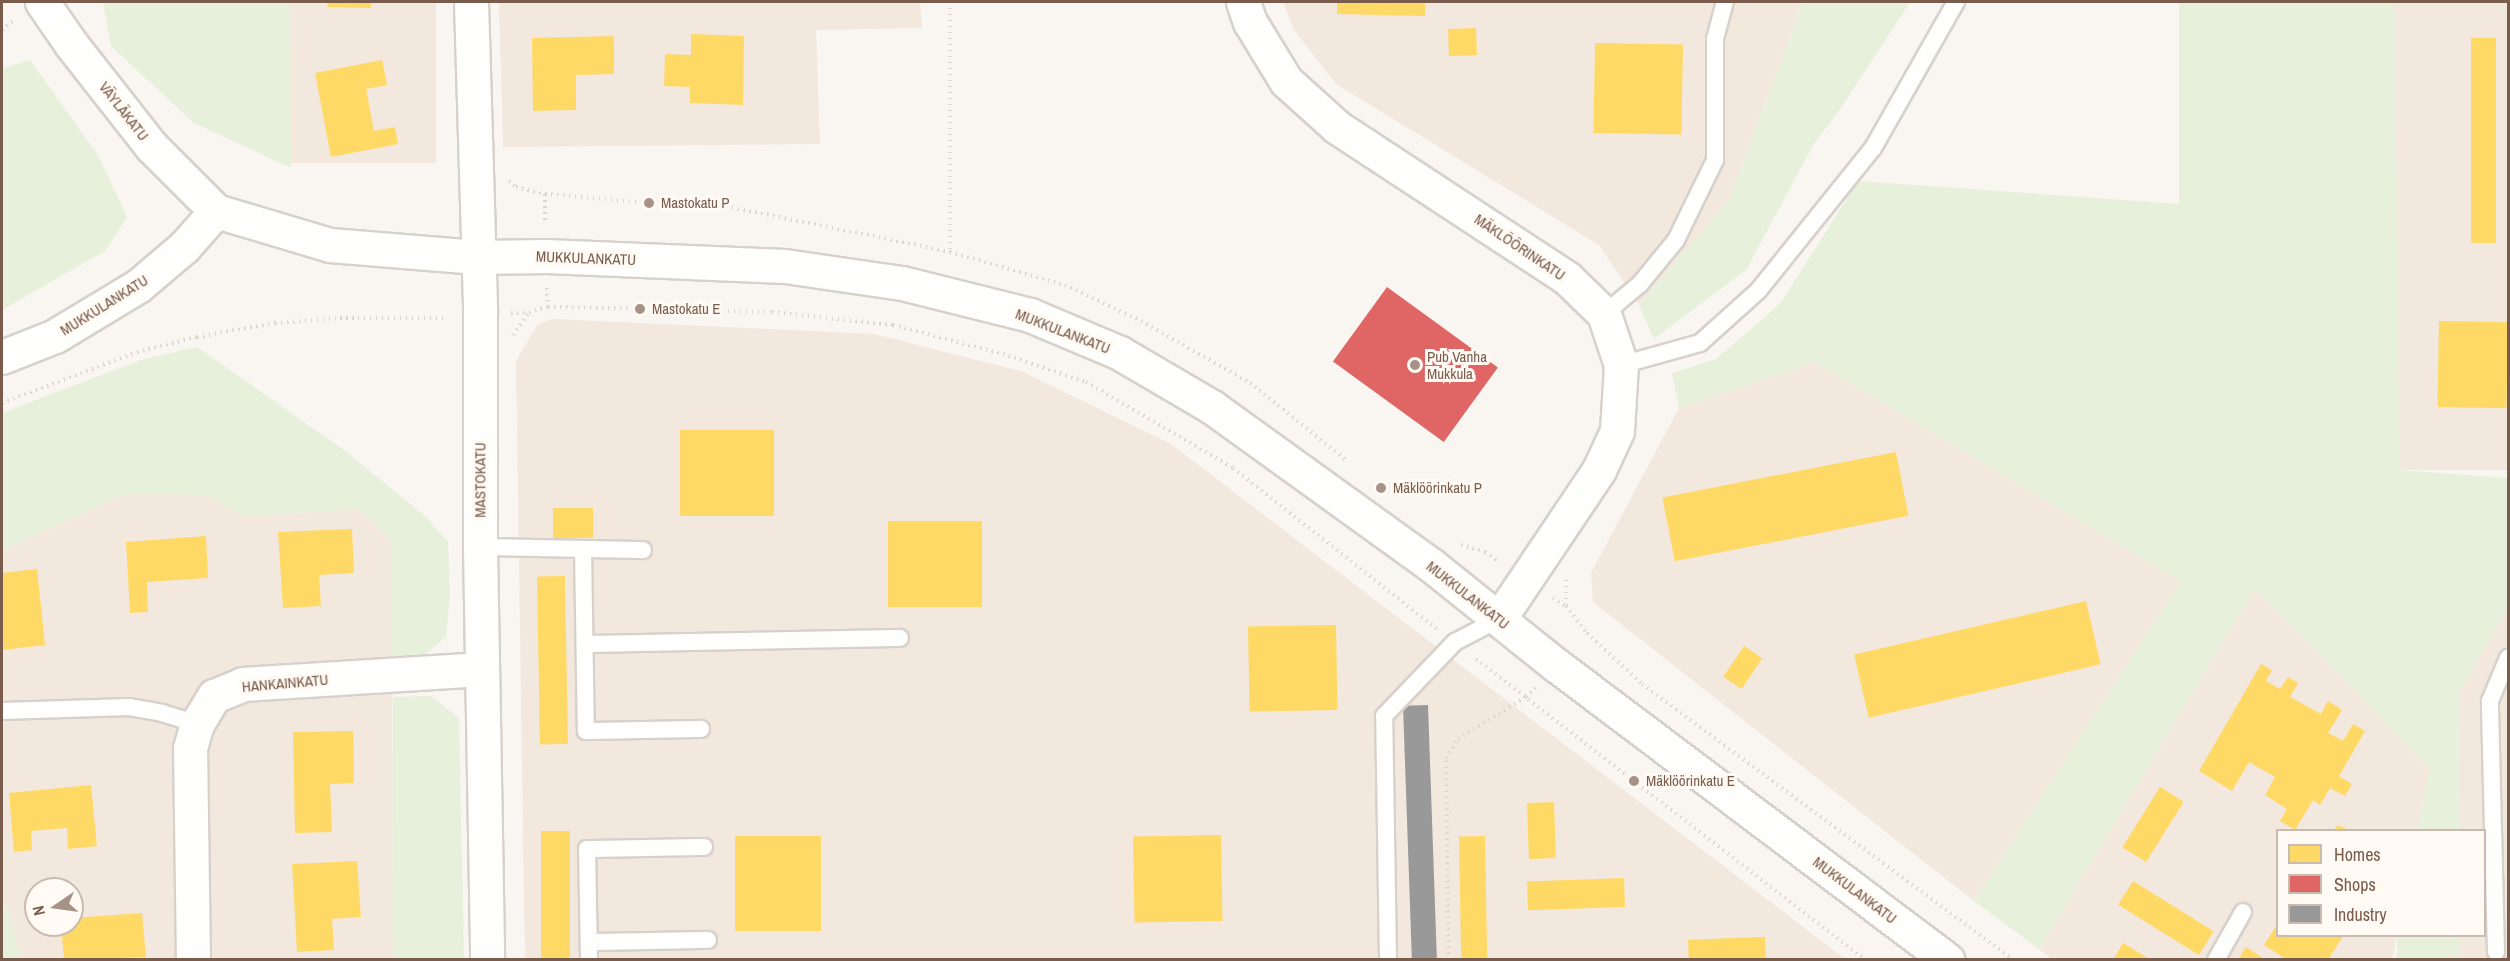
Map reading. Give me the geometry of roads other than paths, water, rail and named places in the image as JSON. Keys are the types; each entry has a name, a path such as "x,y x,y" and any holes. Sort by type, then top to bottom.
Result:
{"street":[{"name":"MASTOKATU","path":"471,2 480,313 480,547 487,960"},
{"name":"MÄKLÖÖRINKATU","path":"1243,2 1250,22 1286,81 1337,127 1567,278 1604,314 1621,365 1617,431 1599,470 1499,619"},
{"name":"VÄYLÄKATU","path":"29,10 71,44 151,146 216,211"},
{"name":"MUKKULANKATU","path":"2,357 55,336 138,286 184,247 216,211 330,245 477,257 546,256 785,266 902,283 1030,315 1120,353 1212,407 1431,565 1556,665 1947,960"},
{"name":"HANKAINKATU","path":"193,960 190,748 197,723 214,696 243,684 482,669"}],"lane":[{"path":"1604,314 1640,284 1676,240 1715,160 1715,39 1725,2"},
{"path":"1621,365 1700,343 1758,291 1873,148 1956,2"},
{"path":"480,547 643,550"},
{"path":"583,549 586,731 701,729"},
{"path":"1388,960 1384,716 1455,642 1499,619"},
{"path":"585,644 900,638"},
{"path":"2496,952 2490,700 2508,658"},
{"path":"2,711 129,707 197,723"},
{"path":"589,960 587,849 704,847"},
{"path":"2216,960 2243,912"},
{"path":"589,942 708,940"}],"place":[{"name":"Mastokatu P","path":"649,203"},
{"name":"Mastokatu E","path":"640,309"},
{"name":"Pub Vanha Mukkula","path":"1415,365"},
{"name":"Mäklöörinkatu P","path":"1381,488"},
{"name":"Mäklöörinkatu E","path":"1634,781"}]}
